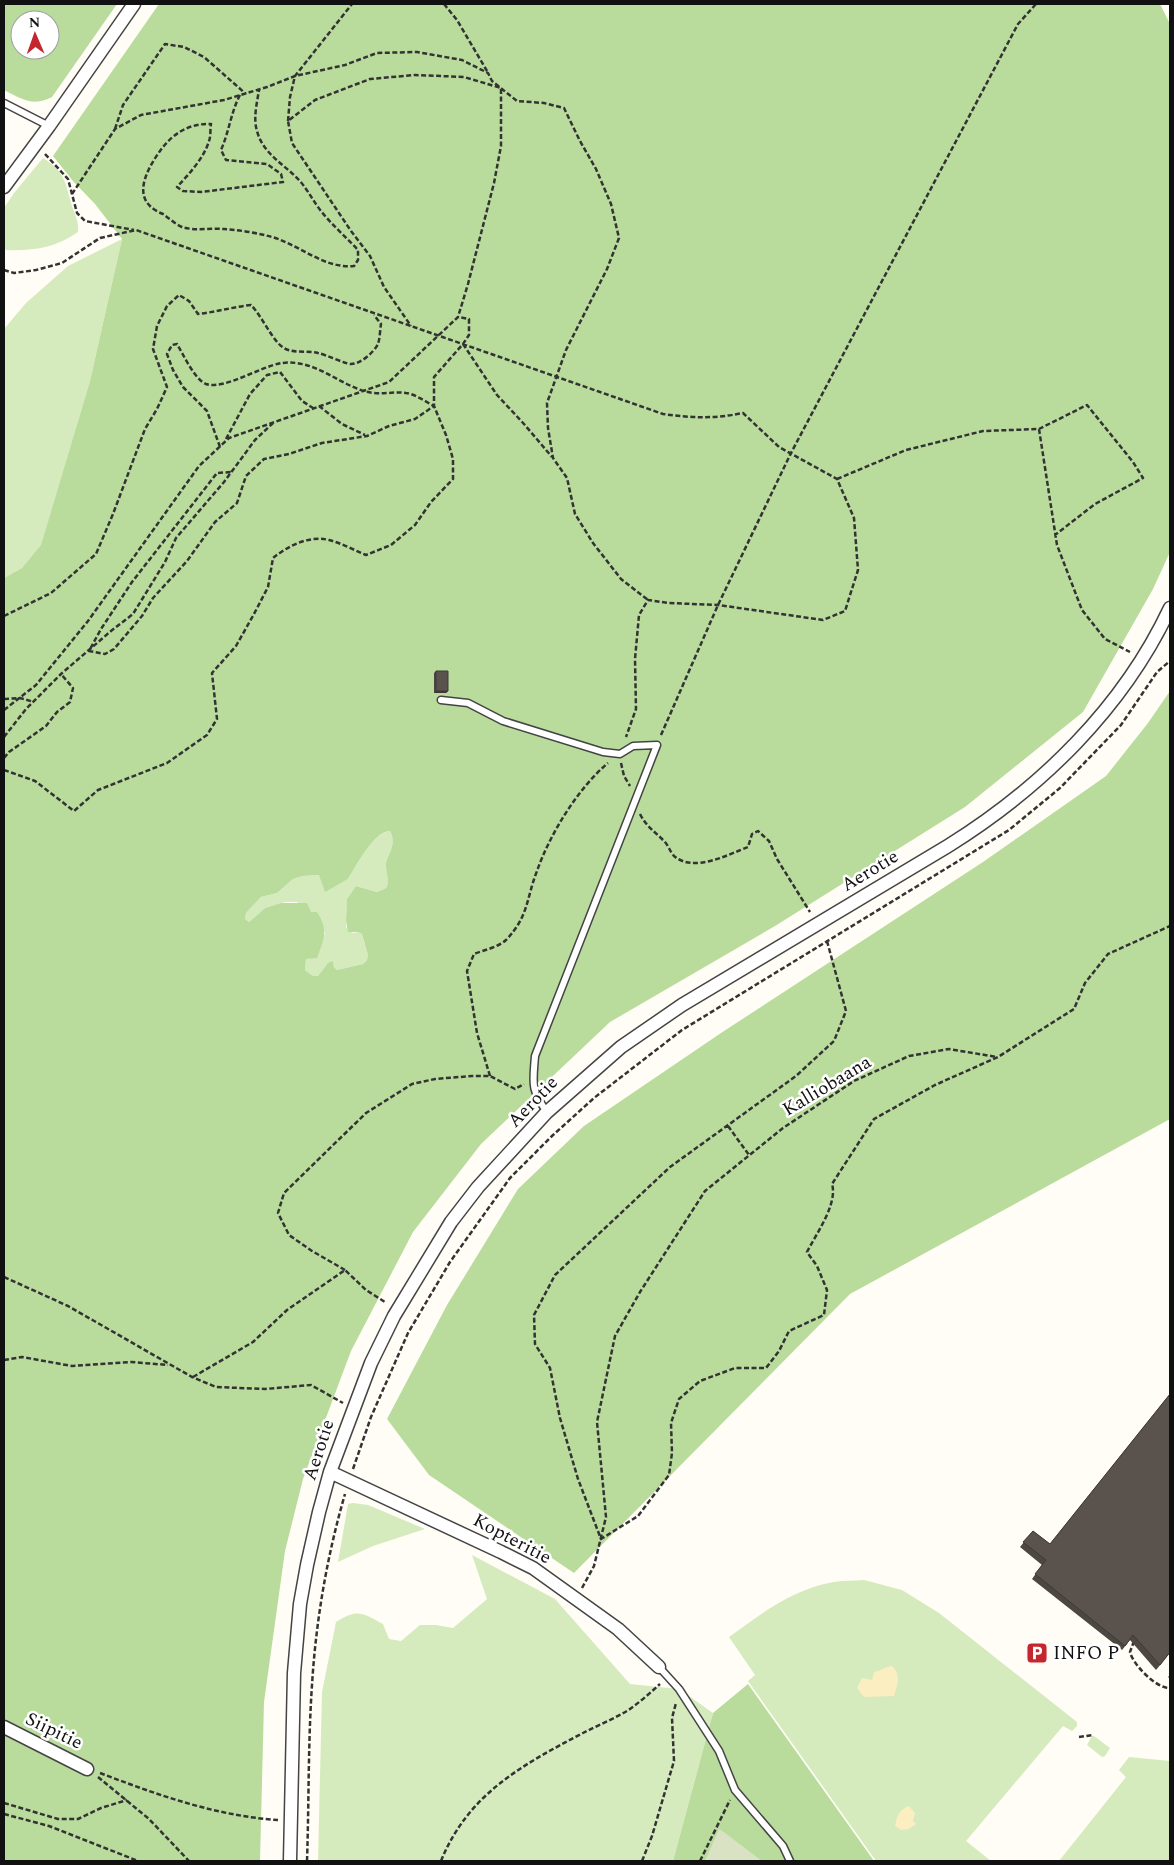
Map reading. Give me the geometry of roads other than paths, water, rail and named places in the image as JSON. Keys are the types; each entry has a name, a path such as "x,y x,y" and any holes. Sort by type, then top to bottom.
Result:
{"street":[{"path":"4,187 134,4"},
{"name":"Aerotie","path":"290,1861 294,1673 300,1604 307,1565 330,1472 371,1364 397,1310 451,1222 478,1187 547,1112 620,1047 674,1010 969,833 1012,802 1064,756 1120,692 1143,658 1170,608"},
{"name":"Kopteritie","path":"330,1472 532,1568 618,1629 660,1667"},
{"name":"Siipitie","path":"4,1727 87,1768"}],"lane":[{"path":"4,104 49,126"},
{"path":"441,700 468,703 503,721 619,757 633,746 657,745 535,1056 533,1078 536,1097 547,1112"},
{"path":"660,1667 679,1689 719,1751 736,1790 783,1846 790,1861"}],"place":[{"name":"INFO P","path":"1037,1653"}]}
